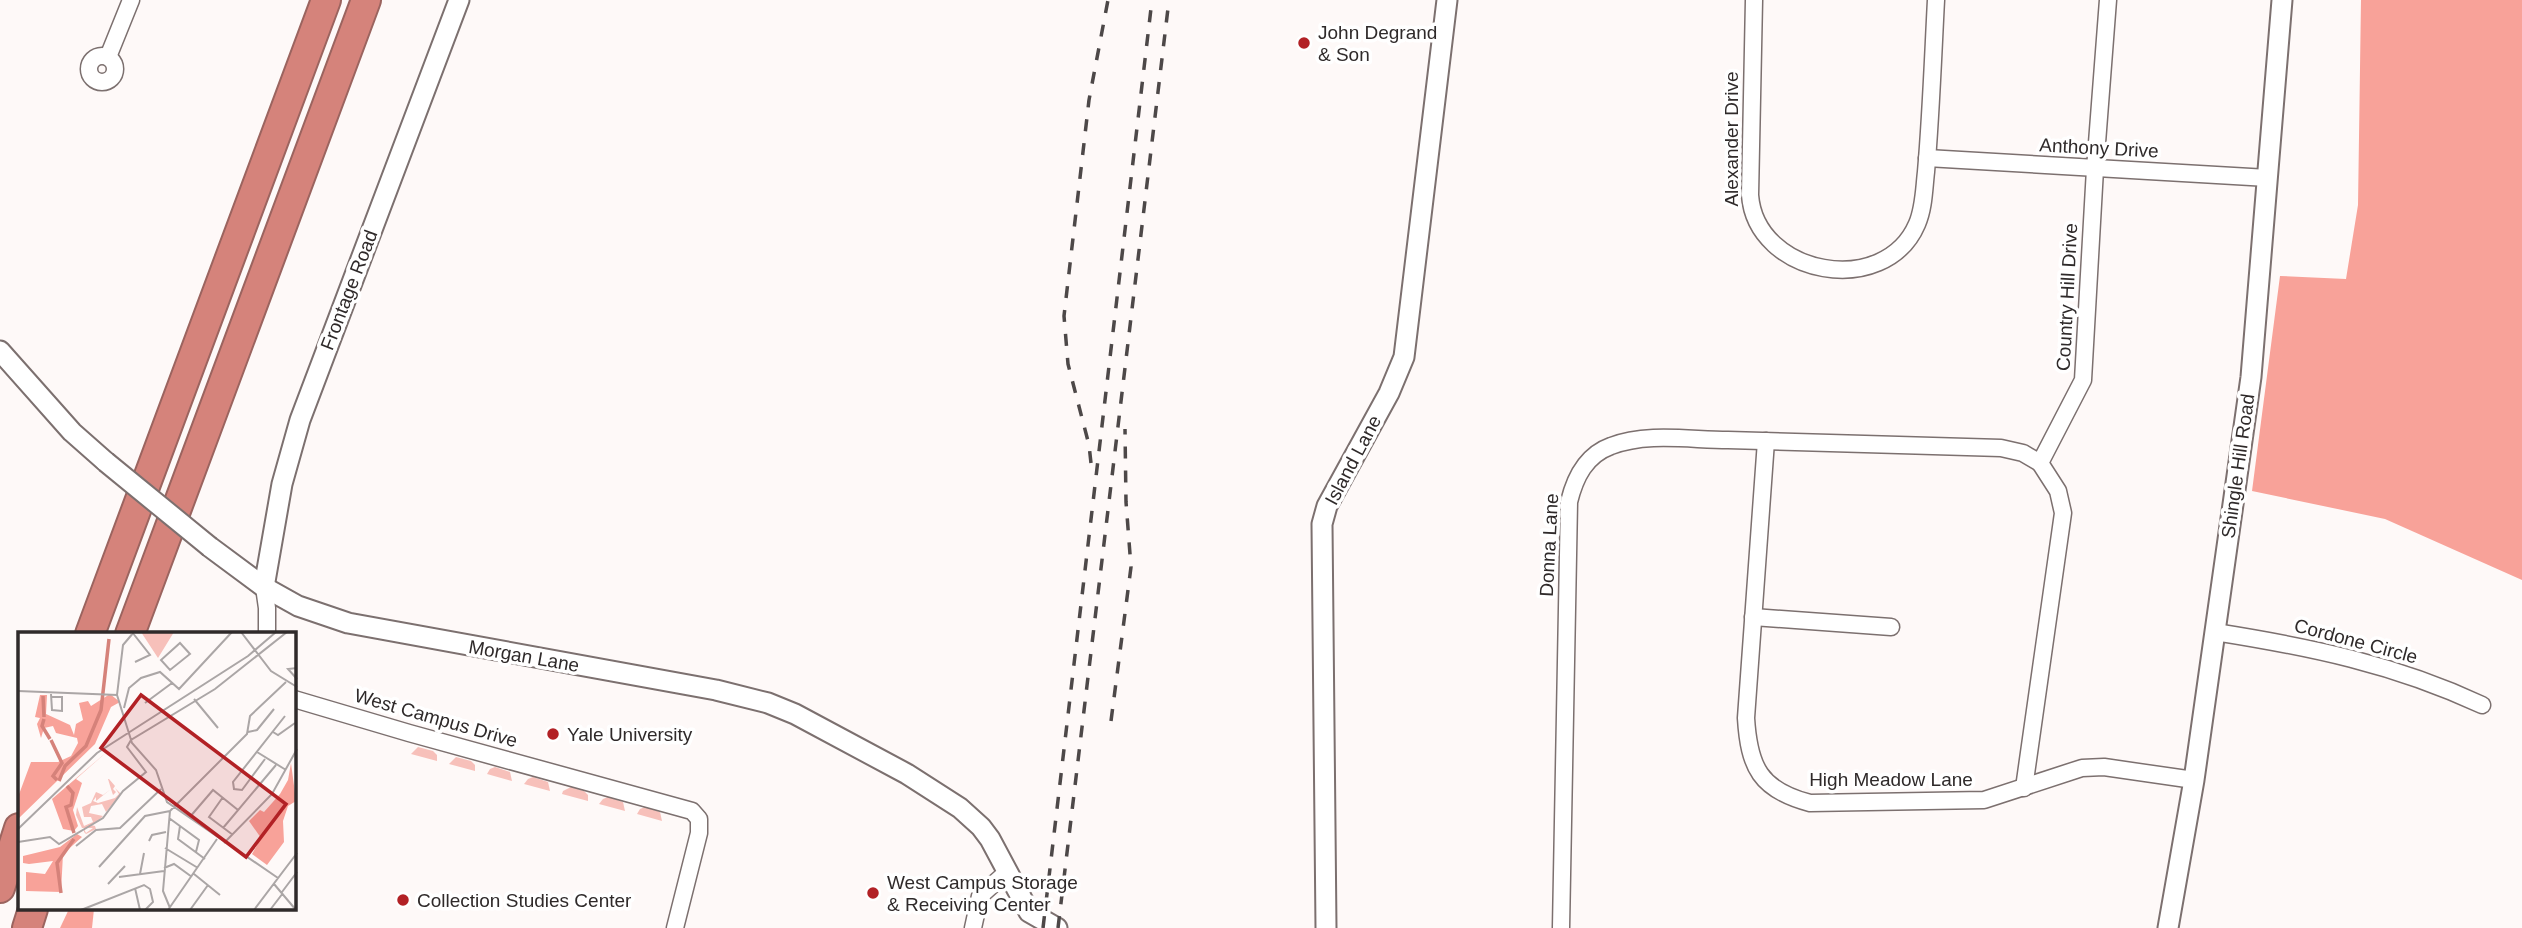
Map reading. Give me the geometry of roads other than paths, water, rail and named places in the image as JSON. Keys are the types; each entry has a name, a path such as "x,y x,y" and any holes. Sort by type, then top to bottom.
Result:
{"highway":[{"path":"90,632 326,0"},
{"path":"131,632 366,0"},
{"path":"0,888 18,831"},
{"path":"27,928 32,911"}],"street":[{"path":"108,57 131,0"},
{"name":"Frontage Road","path":"264,587 282,484 300,420 460,0"},
{"name":"Island Lane","path":"1326,928 1322,524 1327,506 1389,393 1404,357 1447,0"},
{"name":"Alexander Drive","path":"1754,0 1749,195 1752,216 1771,243 1792,259 1816,267 1868,266 1892,256 1903,248 1918,223 1927,158 1936,0"},
{"name":"Country Hill Drive","path":"2040,463 2083,380 2108,0"},
{"name":"Shingle Hill Road","path":"2168,928 2194,780 2251,377 2282,0"},
{"name":"Anthony Drive","path":"1927,158 2269,178"},
{"name":"Morgan Lane","path":"0,351 72,432 106,462 210,547 264,587 298,606 348,622 716,690 768,703 795,714 907,774 960,808 981,827 1029,912 1057,928"},
{"name":"Donna Lane","path":"1561,928 1569,502 1573,485 1582,468 1595,454 1627,441 1647,439 1766,441 2001,448 2023,453 2040,463"},
{"name":"High Meadow Lane","path":"1766,441 1746,718 1748,746 1760,774 1770,785 1783,794 1810,803 1984,800 2082,768 2104,767 2194,780"},
{"path":"2024,788 2063,513 2058,491 2040,463"},
{"path":"264,587 268,632"},
{"path":"1753,617 1891,627"},
{"name":"Cordone Circle","path":"2215,632 2301,645 2379,665 2482,705"},
{"name":"West Campus Drive","path":"296,700 692,811 699,819 699,833 675,928"},
{"path":"973,928 980,896 1007,872"}],"railway":[{"path":"1091,463 1089,445 1068,364 1064,316 1089,100 1108,0"},
{"path":"1043,928 1152,0"},
{"path":"1058,928 1169,0"},
{"path":"1111,721 1131,567 1126,502 1125,429"}],"place":[{"name":"John Degrand & Son","path":"1304,43"},
{"name":"Yale University","path":"553,734"},
{"name":"West Campus Storage & Receiving Center","path":"873,893"},
{"name":"Collection Studies Center","path":"403,900"}]}
